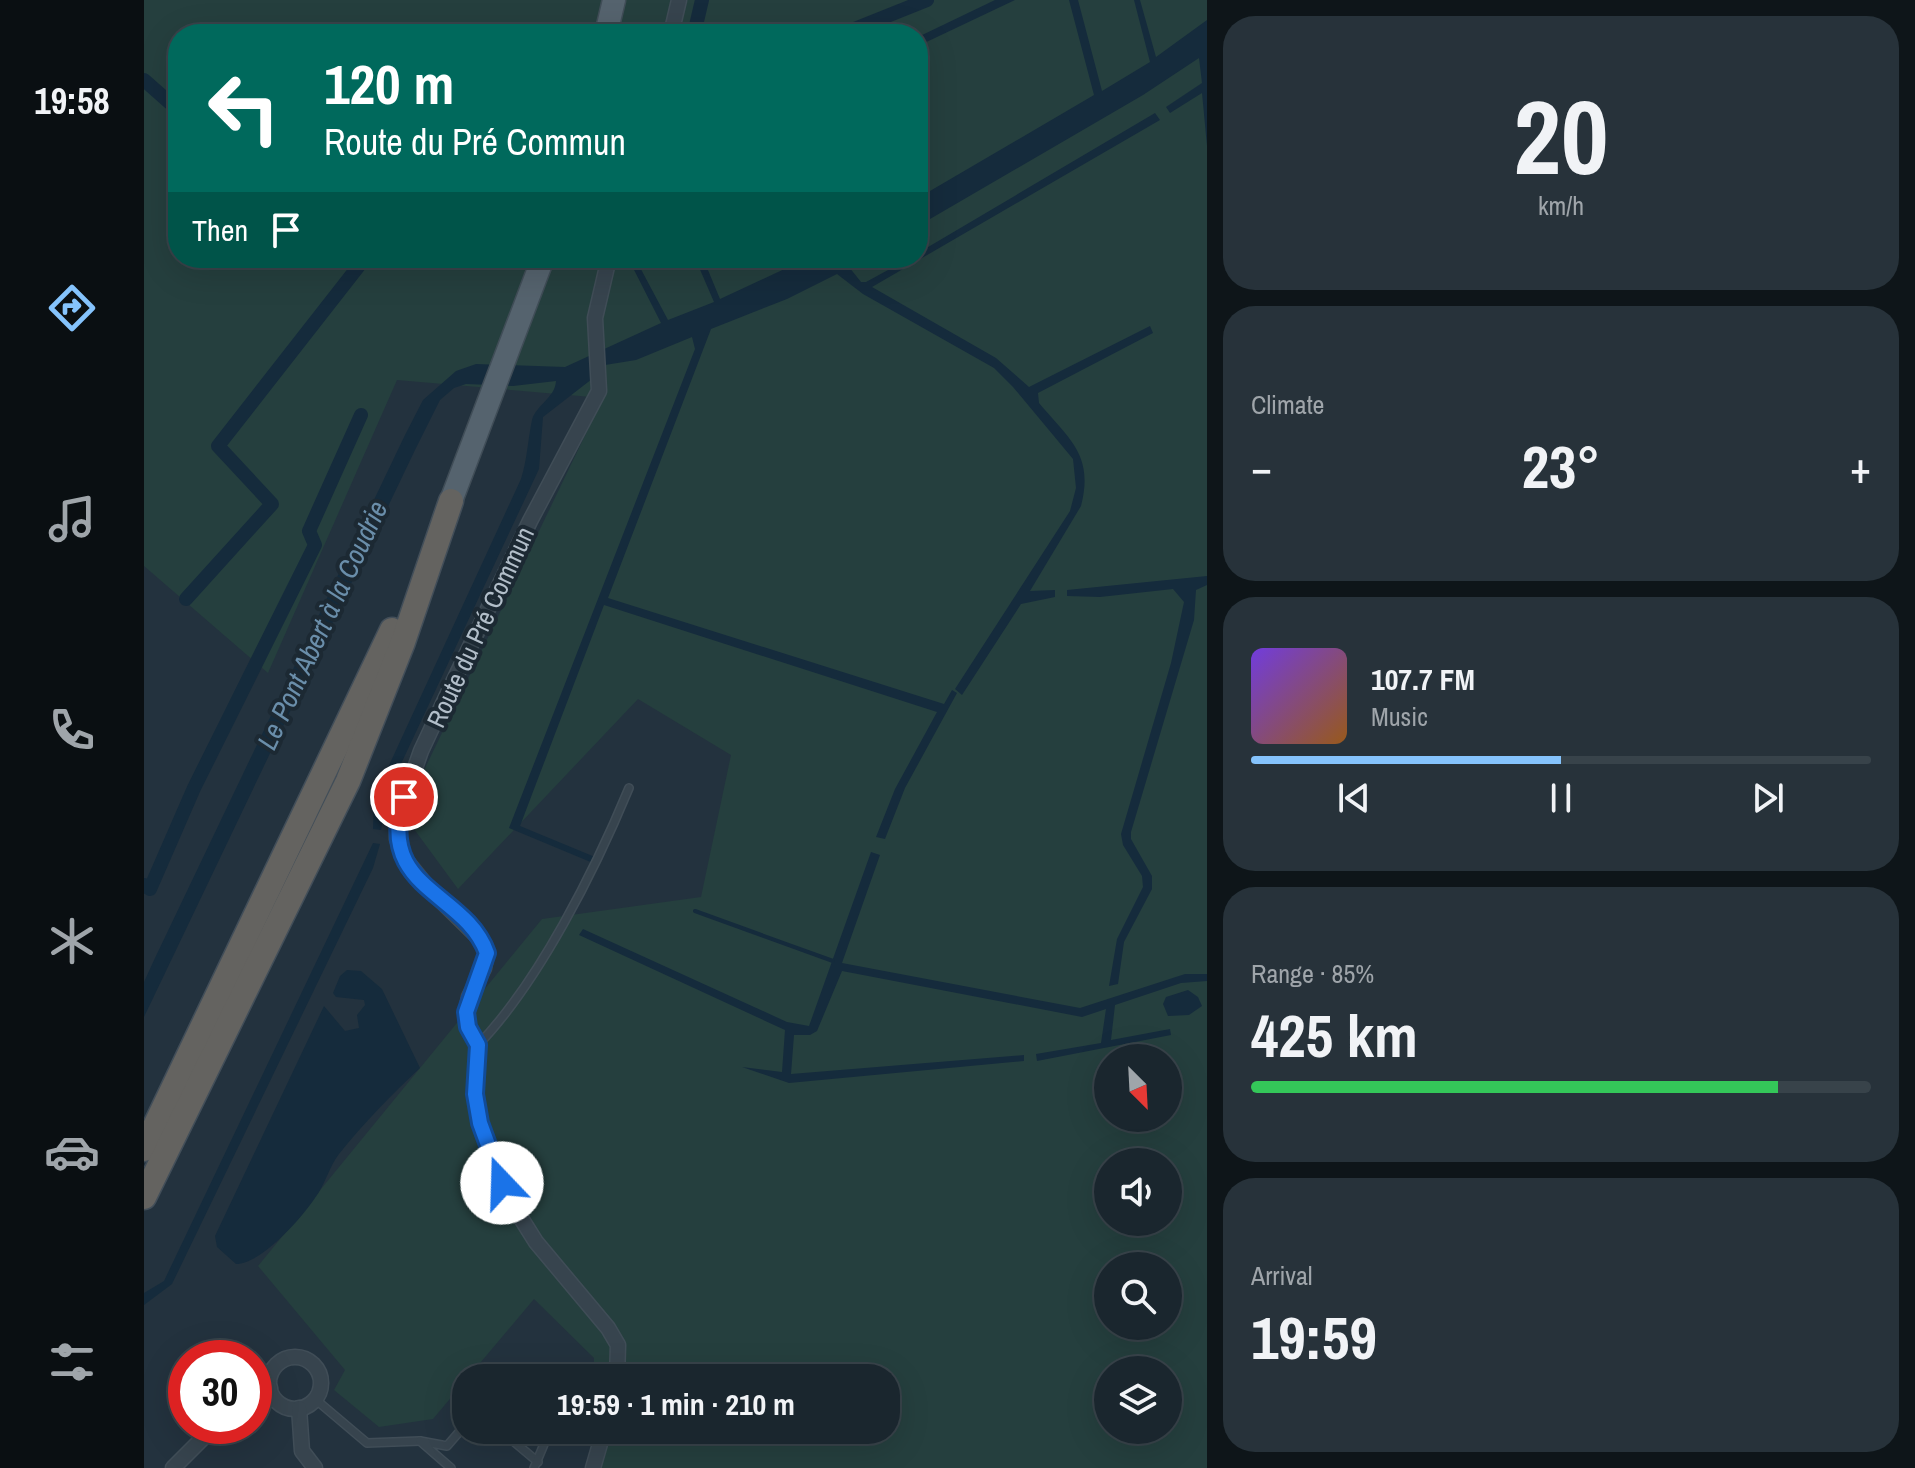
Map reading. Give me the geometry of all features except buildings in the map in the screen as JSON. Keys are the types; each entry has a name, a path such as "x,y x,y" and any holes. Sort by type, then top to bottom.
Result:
{"highway":[{"path":"144,1149 451,501"},
{"path":"144,1197 348,781 413,615 451,501"}],"main road":[{"path":"608,24 614,0"},
{"path":"451,501 489,410 540,268"}],"street":[{"path":"673,24 679,0"},
{"name":"Route du Pré Commun","path":"606,268 597,304 597,349 602,379 593,404 530,521 421,751 397,820 397,839 405,859 431,891 483,942 487,953 484,968 469,997 466,1012 468,1027 478,1045 475,1094 495,1167 536,1242 608,1328 618,1345 617,1364"},
{"path":"272,1380 275,1367 283,1360 304,1359 319,1373 321,1384 315,1399 299,1408 282,1405 272,1391"},
{"path":"299,1408 302,1451 315,1468"},
{"path":"173,1468 197,1444"},
{"path":"593,1468 600,1444"}],"lane":[{"path":"478,1045 500,1023 581,894 629,788"},
{"path":"315,1399 367,1443 420,1441 447,1446 452,1440"},
{"path":"420,1441 451,1468"},
{"path":"514,1444 536,1465 544,1444"}],"green space":[{"path":"144,0 1207,0 1207,1468 594,1468 594,1444 900,1444 900,1364 594,1364 594,1358 534,1299 479,1364 452,1364 452,1396 433,1419 379,1427 334,1390 345,1370 258,1266 542,919 701,897 731,755 638,699 458,889 403,814 603,398 397,380 268,673 144,566"}],"water":[{"path":"995,0 1015,0 928,41 928,32"},
{"path":"1069,0 1078,0 1102,91 1150,62 1134,0 1140,0 1156,57 1207,20 1207,146 1202,93 1170,113 1166,107 1202,83 1199,58 1143,95 928,220 928,192 1094,95"},
{"path":"1155,113 1160,120 928,255 928,247"},
{"name":"Le Pont Abert à la Coudrie","path":"633,268 640,268 668,320 714,302 699,268 707,268 720,299 787,268 850,268 861,282 892,268 905,268 872,287 996,358 1029,387 1150,326 1153,333 1038,393 1039,403 1069,438 1082,461 1084,488 1081,506 1030,591 1055,590 1055,597 1021,604 962,695 955,689 1070,511 1076,488 1073,459 994,368 863,294 837,274 787,299 711,329 608,598 944,704 952,690 957,693 905,788 885,839 876,837 895,789 937,712 604,605 520,826 595,857 593,863 509,828 695,349 692,337 636,360 605,365 592,372 592,379 543,417 539,469 386,796 385,806 393,807 391,814 384,813 381,830 373,829 374,798 521,479 532,420 556,381 513,386 466,384 454,388 440,400 144,1017 144,982 423,400 456,371 476,364 565,367 661,323"},
{"path":"1207,576 1207,585 1196,590 1194,620 1131,832 1131,839 1152,876 1152,889 1124,942 1118,984 1109,986 1117,939 1143,887 1142,876 1123,845 1121,834 1171,663 1184,602 1173,589 1100,597 1067,596 1067,590"},
{"path":"373,843 380,844 373,868 172,1284 144,1305 144,1293 164,1281"},
{"path":"871,852 880,855 842,963 1080,1008 1185,974 1207,974 1207,981 1181,983 1115,1005 1111,1040 1170,1029 1171,1035 1125,1044 1095,1044 1101,1043 1106,1009 1082,1017 842,971 817,1031 810,1035 794,1035 791,1074 1024,1055 1024,1061 789,1083 742,1067 782,1072 785,1030 579,935 583,929 787,1022 809,1026"},
{"path":"347,970 361,971 382,989 420,1068 339,1154 309,1207 290,1228 257,1257 236,1264 217,1247 215,1236 324,1006 345,1031 359,1028 357,1015 365,1005 364,1000 336,997 333,993 340,976"},
{"path":"1188,990 1198,997 1202,1006 1189,1015 1168,1016 1163,1004 1166,997"},
{"path":"1094,1044 1094,1050 1037,1061 1036,1054"}],"waterway":[{"path":"696,24 702,0"},
{"path":"867,24 927,0"},
{"path":"144,80 168,101"},
{"path":"186,599 272,504 218,446 357,268"},
{"path":"144,885 150,889 194,788 315,545 309,531 361,415"},
{"path":"695,911 833,961"}],"route":[{"path":"404,797 396,829 405,859 431,891 474,931 487,953 466,1012 468,1027 478,1045 475,1094 480,1123 502,1183"}]}
